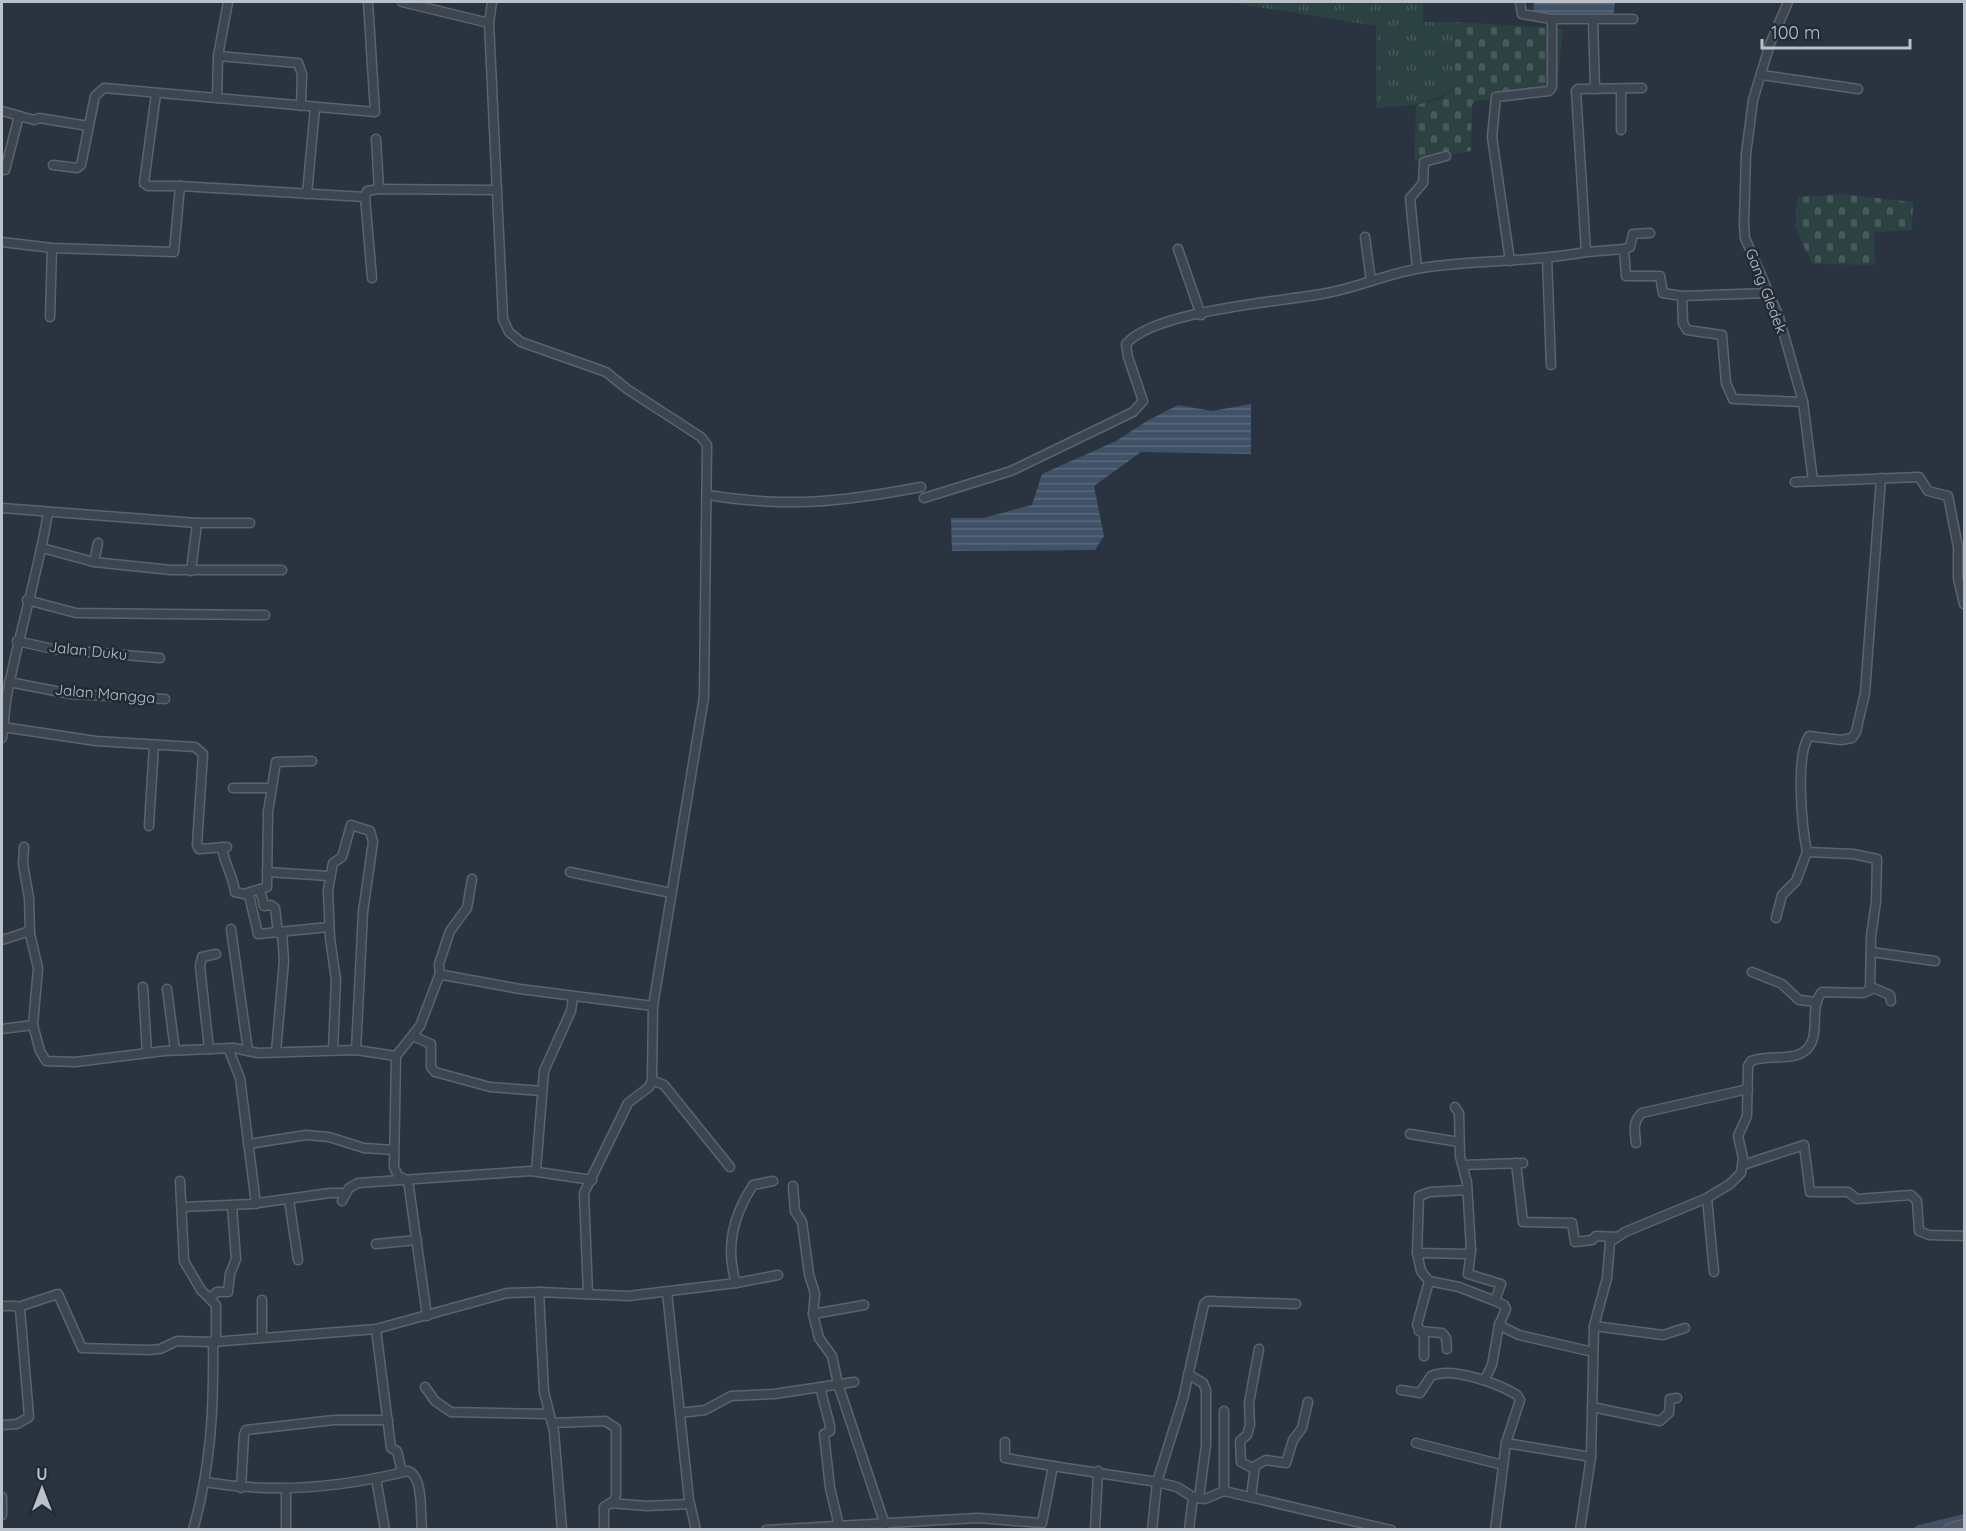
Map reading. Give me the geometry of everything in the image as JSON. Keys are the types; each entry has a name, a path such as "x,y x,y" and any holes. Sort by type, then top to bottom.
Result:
{"main road":[{"path":"1950,1530 1965,1526"}],"street":[{"path":"217,98 218,56 228,2"},
{"path":"53,165 80,166 95,96 100,89 369,113 377,109 368,2"},
{"path":"402,2 489,23"},
{"path":"492,2 489,23 496,190 503,319 509,332 521,342 606,372 627,389 701,437 707,445 706,664 703,706 653,1006 652,1080 649,1087 628,1103 583,1196 588,1294"},
{"path":"1520,2 1522,14 1552,20 1633,19"},
{"name":"Gang Gledek","path":"1788,2 1770,45 1757,85 1751,114 1744,238 1769,292 1803,402 1813,481"},
{"path":"1510,261 1492,137 1496,97 1549,91 1552,87 1552,20"},
{"path":"1593,20 1595,89"},
{"path":"218,56 298,63 302,74 301,106"},
{"path":"1762,75 1858,89"},
{"path":"1586,252 1576,91 1642,88"},
{"path":"1621,89 1621,130"},
{"path":"156,93 144,183 148,186 365,197"},
{"path":"307,194 315,108"},
{"path":"2,111 19,116 88,126"},
{"path":"4,170 19,116"},
{"path":"376,139 379,189"},
{"path":"1417,268 1410,198 1423,183 1424,162 1446,156"},
{"path":"2,242 52,248 172,254 175,248 180,186"},
{"path":"372,279 365,197 367,191 379,189 496,190"},
{"path":"924,498 1011,471 1133,412 1142,404 1142,398 1126,344 1141,331 1155,325 1327,293 1417,268 1547,258 1624,249 1630,247 1633,234 1650,233"},
{"path":"1365,237 1371,281"},
{"path":"50,316 52,248"},
{"path":"1178,249 1201,315"},
{"path":"1624,249 1626,276 1660,276 1663,293 1682,296 1769,292"},
{"path":"1547,258 1551,365"},
{"path":"1682,296 1683,323 1687,330 1717,333 1723,337 1726,383 1733,399 1803,402"},
{"path":"1795,482 1919,477 1928,491 1948,496 1961,547 1958,579 1965,604"},
{"path":"1776,918 1782,895 1796,881 1807,852 1802,833 1801,793 1806,740 1811,735 1841,740 1852,738 1862,714 1872,618 1881,478"},
{"path":"708,495 793,504 866,497 921,487"},
{"path":"2,508 197,523 250,523"},
{"path":"2,738 4,701 27,600 42,548 48,512"},
{"path":"191,571 197,523"},
{"path":"94,562 98,543"},
{"path":"42,548 94,562 191,571 282,570"},
{"path":"27,600 76,613 265,615"},
{"name":"Jalan Duku","path":"17,641 53,649 160,658"},
{"name":"Jalan Mangga","path":"9,682 71,694 165,699"},
{"path":"3,727 96,741 195,747 203,754 196,845 200,849 224,847 224,864 234,879 235,891 247,893 267,887 271,788 276,761 312,761"},
{"path":"149,826 154,745"},
{"path":"233,788 271,788"},
{"path":"333,1050 336,980 329,927 329,876 333,863 342,857 350,825 370,831 373,842 363,912 356,1050"},
{"path":"24,847 23,864 29,898 30,931 34,959 38,968 33,1025 40,1051 46,1061 75,1062 175,1050 228,1048 258,1053 356,1050 396,1056"},
{"path":"1580,1530 1591,1457 1594,1326 1609,1268 1610,1242 1707,1198 1736,1179 1743,1165 1738,1136 1747,1116 1751,1061 1796,1055 1809,1047 1817,1002 1822,992 1863,993 1870,987 1877,859 1852,854 1807,852"},
{"path":"267,872 329,876"},
{"path":"570,872 671,893"},
{"path":"407,1180 395,1173 396,1056 420,1026 440,976 439,964 450,931 467,908 472,879"},
{"path":"260,889 264,905 274,908 284,961 276,1052"},
{"path":"247,893 258,934 329,927"},
{"path":"231,929 248,1050"},
{"path":"2,940 30,931"},
{"path":"1871,952 1935,961"},
{"path":"209,1049 200,966 202,957 216,954"},
{"path":"1752,972 1782,984 1799,1000 1817,1002"},
{"path":"440,976 455,975 520,989 653,1006"},
{"path":"143,987 147,1053"},
{"path":"1870,987 1890,995 1891,1001"},
{"path":"167,989 175,1050"},
{"path":"536,1171 544,1071 571,1011 573,997"},
{"path":"2,1029 33,1025"},
{"path":"413,1036 431,1044 431,1067 435,1072 490,1088 542,1091"},
{"path":"228,1048 240,1078 256,1204"},
{"path":"652,1080 664,1085 730,1167"},
{"path":"1636,1143 1634,1126 1636,1118 1642,1113 1749,1089"},
{"path":"1455,1107 1459,1113 1459,1142 1467,1190 1471,1250 1468,1274 1501,1284 1495,1301"},
{"path":"1410,1134 1459,1142"},
{"path":"248,1144 306,1135 330,1137 364,1148 394,1149"},
{"path":"1743,1165 1804,1145 1810,1192 1848,1192 1857,1198 1911,1195 1917,1201 1919,1231 1929,1235 1965,1236"},
{"path":"1463,1165 1520,1163 1523,1222 1572,1223 1575,1242 1592,1240 1596,1236 1617,1237"},
{"path":"182,1207 256,1204 330,1193 344,1197 352,1185 358,1183 536,1171 592,1180"},
{"path":"180,1180 184,1261 201,1290 210,1298 217,1310 214,1342 214,1412 205,1482 193,1530"},
{"path":"407,1180 427,1316"},
{"path":"736,1283 730,1258 733,1228 742,1203 753,1185 773,1181"},
{"path":"793,1186 794,1207 801,1222 809,1274 815,1294 813,1314 821,1345 833,1358 838,1384 885,1525"},
{"path":"1467,1190 1430,1192 1419,1196 1417,1253 1421,1271 1429,1281 1459,1287 1504,1305 1506,1309 1499,1325 1494,1357 1485,1379"},
{"path":"1707,1198 1714,1272"},
{"path":"289,1200 298,1260"},
{"path":"210,1298 217,1292 228,1291 230,1274 236,1262 232,1206"},
{"path":"376,1244 417,1240"},
{"path":"1417,1253 1468,1254 1471,1250"},
{"path":"2,1306 18,1306 58,1294 82,1348 86,1350 148,1350 177,1341 214,1342 376,1329 507,1293 628,1296 736,1283 778,1275"},
{"path":"1424,1356 1424,1336 1417,1324 1429,1281"},
{"path":"539,1292 544,1392 550,1418 562,1530"},
{"path":"667,1292 690,1504 696,1530"},
{"path":"262,1299 262,1337"},
{"path":"1152,1530 1157,1482 1206,1301 1296,1304"},
{"path":"813,1314 864,1305"},
{"path":"2,1425 17,1424 29,1417 18,1306"},
{"path":"1499,1325 1519,1335 1593,1352"},
{"path":"1594,1326 1663,1335 1685,1328"},
{"path":"376,1329 391,1448 397,1451 402,1472"},
{"path":"1419,1331 1442,1333 1446,1338 1447,1348"},
{"path":"1254,1469 1241,1462 1240,1445 1250,1425 1249,1403 1259,1349"},
{"path":"1188,1374 1203,1383 1206,1390 1206,1445 1189,1530"},
{"path":"1401,1390 1423,1392 1431,1376 1436,1374 1485,1379 1514,1393 1520,1400 1506,1443 1495,1530"},
{"path":"680,1413 705,1410 731,1396 774,1394 855,1382"},
{"path":"425,1387 435,1401 451,1412 605,1421 614,1425 617,1435 616,1495 604,1507 604,1530"},
{"path":"820,1387 830,1425 830,1431 824,1434 825,1451 840,1528"},
{"path":"1592,1407 1660,1421 1669,1413 1670,1399 1677,1398"},
{"path":"1251,1497 1254,1469 1266,1460 1286,1463 1293,1440 1302,1428 1308,1402"},
{"path":"1224,1411 1224,1491"},
{"path":"241,1488 246,1430 334,1420 388,1420"},
{"path":"1005,1442 1005,1458 1157,1482 1177,1487 1204,1499 1224,1491 1314,1510 1376,1528 1391,1530"},
{"path":"1416,1443 1503,1465"},
{"path":"1506,1443 1591,1457"},
{"path":"766,1530 840,1528 978,1518 1010,1525 1038,1524 1045,1522 1053,1466"},
{"path":"205,1482 241,1488 286,1490 410,1471 417,1478 422,1530"},
{"path":"1095,1530 1098,1471"},
{"path":"376,1478 385,1530"},
{"path":"286,1490 286,1530"},
{"path":"2,1497 2,1515"},
{"path":"610,1503 647,1506 690,1504"}],"green space":[{"path":"1226,2 1423,2 1423,22 1456,22 1453,87 1445,94 1427,102 1376,108 1376,26"},
{"path":"1456,22 1563,29 1557,86 1553,93 1476,101 1472,105 1471,151 1414,161 1416,105 1442,98 1453,87"},
{"path":"1841,194 1913,202 1912,230 1874,232 1875,265 1812,264 1795,226 1798,197"}],"water":[{"path":"1534,2 1615,2 1613,18 1550,18 1533,12"},
{"path":"1251,404 1251,454 1141,452 1094,486 1104,536 1095,550 952,551 951,518 983,518 1032,505 1042,474 1116,441 1178,405 1212,411"}],"waterway":[{"path":"1919,1530 1964,1519"}]}
